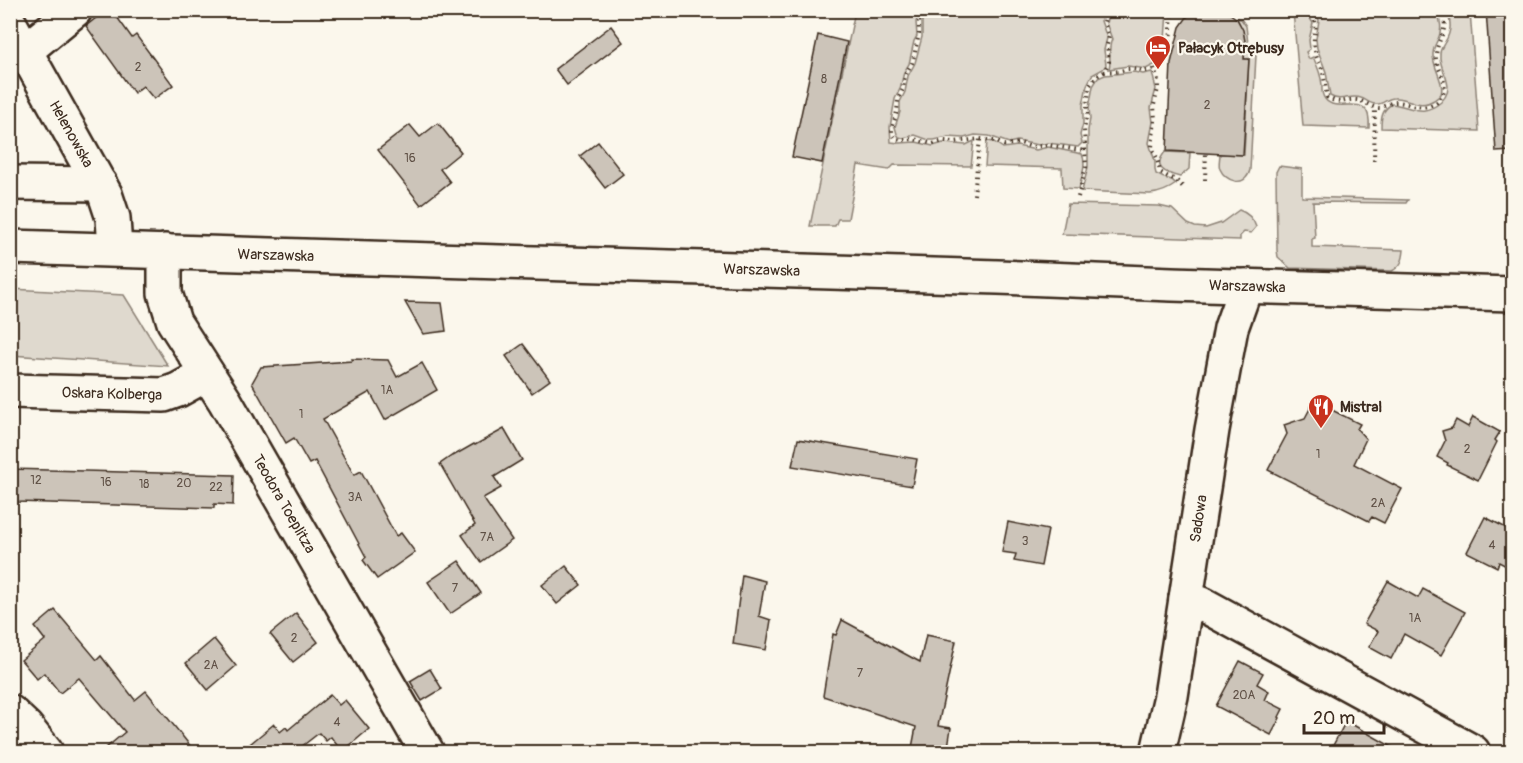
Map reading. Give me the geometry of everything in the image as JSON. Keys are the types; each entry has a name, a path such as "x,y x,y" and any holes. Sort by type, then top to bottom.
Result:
{"street":[{"path":"18,38 75,10"},
{"name":"Helenowska","path":"18,38 100,184 113,218 115,249"},
{"path":"10,183 100,184"},
{"name":"Warszawska","path":"10,247 1512,294"},
{"name":"Teodora Toeplitza","path":"165,251 165,293 174,322 225,401 427,753"},
{"name":"Sadowa","path":"1158,753 1171,696 1212,430 1235,316 1246,286"},
{"name":"Oskara Kolberga","path":"10,391 164,395 207,374"},
{"path":"1186,598 1212,610 1470,752"},
{"path":"10,712 26,727 46,753"}],"path":[{"path":"923,10 919,18 919,34 912,63 905,75 903,89 898,99 899,106 892,128 892,134 896,139 914,139 933,144 944,141 963,142 980,139 1004,145 1020,143 1032,147 1048,145 1085,151"},
{"path":"1104,72 1109,62 1107,45 1109,37 1104,22 1107,10"},
{"path":"1078,197 1086,167 1083,129 1087,117 1090,85 1097,76 1104,72 1121,72 1129,68 1140,71 1154,68 1166,58 1172,10"},
{"path":"1310,10 1316,20 1314,45 1323,70 1327,97 1338,102 1355,100 1374,108 1398,102 1417,107 1425,106 1433,104 1442,96 1444,85 1436,57 1445,28 1443,10"},
{"path":"1154,68 1158,89 1154,105 1152,147 1160,172 1176,180 1184,188"},
{"path":"1374,108 1374,161"},
{"path":"974,195 980,139"},
{"path":"1205,180 1206,152"}],"shaded area":[{"path":"855,11 921,11 916,22 917,36 909,64 895,99 890,127 891,142 916,142 933,146 943,143 966,145 974,141 971,166 894,165 889,170 858,165 848,219 838,219 835,226 810,226"},
{"path":"925,11 1103,11 1101,21 1107,38 1104,50 1106,65 1092,75 1087,85 1080,135 1082,143 1078,147 1048,143 1039,145 1017,141 1009,143 989,136 975,135 934,140 915,135 899,137 895,127 900,112 900,102 905,92 908,76 915,63 922,37 922,17"},
{"path":"1109,11 1167,11 1164,55 1156,64 1146,69 1128,66 1109,69 1112,39 1106,23"},
{"path":"1293,11 1307,14 1313,23 1309,40 1310,49 1306,52 1309,59 1313,57 1321,78 1325,99 1338,105 1360,106 1365,109 1369,116 1369,128 1303,126"},
{"path":"1315,11 1436,11 1441,29 1433,52 1433,59 1442,90 1439,97 1423,104 1394,98 1376,104 1357,97 1338,99 1330,96 1326,72 1317,48 1319,20"},
{"path":"1447,11 1470,11 1479,131 1381,128 1383,114 1392,104 1417,110 1428,109 1441,102 1446,95 1448,84 1441,65 1440,51 1450,30"},
{"path":"1237,18 1241,19 1246,26 1249,53 1256,55 1250,170 1244,180 1240,181 1226,177 1219,164 1220,154 1244,155 1249,59 1244,59 1244,38"},
{"path":"1134,72 1143,74 1152,72 1156,89 1151,108 1153,122 1149,143 1155,161 1156,174 1176,184 1164,191 1150,194 1082,191 1088,167 1089,108 1093,86 1098,78 1105,75"},
{"path":"987,141 994,142 1003,148 1017,146 1036,150 1048,147 1082,154 1084,167 1079,189 1063,188 1062,168 985,166"},
{"path":"1165,152 1190,153 1189,169 1180,177 1165,172 1160,162"},
{"path":"1279,166 1302,169 1302,197 1408,200 1406,203 1313,202 1315,238 1312,239 1312,247 1404,250 1399,265 1392,271 1290,268 1278,257 1277,250 1276,172"},
{"path":"1068,204 1159,206 1172,209 1188,224 1206,228 1221,223 1239,210 1250,216 1256,227 1251,233 1244,232 1240,240 1062,234"},
{"path":"11,289 124,295 168,366 11,355"}],"building":[{"path":"106,10 112,10 132,38 136,35 173,85 154,99 143,86 134,93 86,26"},
{"path":"1196,10 1224,10 1237,19 1243,30 1244,59 1249,59 1243,155 1167,151 1171,63 1180,27"},
{"path":"1486,10 1512,10 1512,151 1496,152"},
{"path":"611,26 623,42 567,85 555,69"},
{"path":"818,35 847,42 822,163 792,157"},
{"path":"438,123 461,152 440,169 450,182 421,205 378,150 410,125 420,137"},
{"path":"598,142 623,174 605,188 580,156"},
{"path":"405,302 442,303 446,331 423,334"},
{"path":"523,344 550,380 532,393 506,356"},
{"path":"351,359 388,360 397,377 422,363 437,390 385,420 370,392 323,419 354,475 361,471 396,536 401,533 415,552 377,579 363,560 366,557 315,461 309,464 294,438 286,443 252,383 261,367 352,361"},
{"path":"1314,401 1360,424 1357,429 1366,439 1354,464 1402,489 1384,523 1372,517 1369,521 1268,470 1287,434 1284,425 1305,418"},
{"path":"1473,417 1500,432 1478,480 1447,465 1448,463 1437,457 1445,441 1442,431 1452,428 1456,420 1468,427"},
{"path":"504,429 522,460 494,477 501,488 483,498 512,540 481,562 462,535 475,525 440,464"},
{"path":"798,439 917,459 912,486 792,466"},
{"path":"10,469 234,475 233,505 214,504 214,508 17,502 17,498 10,498"},
{"path":"1485,517 1512,531 1512,569 1499,562 1497,567 1467,552"},
{"path":"1008,522 1048,530 1041,566 1014,561 1016,554 1002,552"},
{"path":"459,561 481,593 450,614 428,582"},
{"path":"566,566 581,585 557,604 542,585"},
{"path":"742,575 765,581 759,616 771,620 766,650 733,644"},
{"path":"1388,581 1418,598 1423,589 1465,612 1441,655 1404,634 1391,659 1369,647 1378,631 1364,624"},
{"path":"55,610 97,660 101,656 135,700 146,691 196,753 100,753 125,732 79,678 60,693 44,673 37,679 21,660 45,640 35,627"},
{"path":"296,613 318,642 293,662 270,634"},
{"path":"842,620 920,662 926,635 956,641 938,726 951,728 947,753 911,753 916,727 823,696 833,634 836,635"},
{"path":"214,639 236,666 208,690 186,663"},
{"path":"1240,661 1263,673 1257,684 1269,691 1265,700 1283,709 1271,735 1216,706"},
{"path":"430,669 442,689 422,701 410,681"},
{"path":"330,695 339,705 345,700 369,729 342,752 331,737 326,741 319,733 301,747 306,753 239,753 274,724 280,732 286,727 288,730"},
{"path":"1346,721 1403,753 1329,753"}],"place":[{"name":"Pałacyk Otrębusy","path":"1158,71"},
{"name":"Mistral","path":"1321,430"}]}
